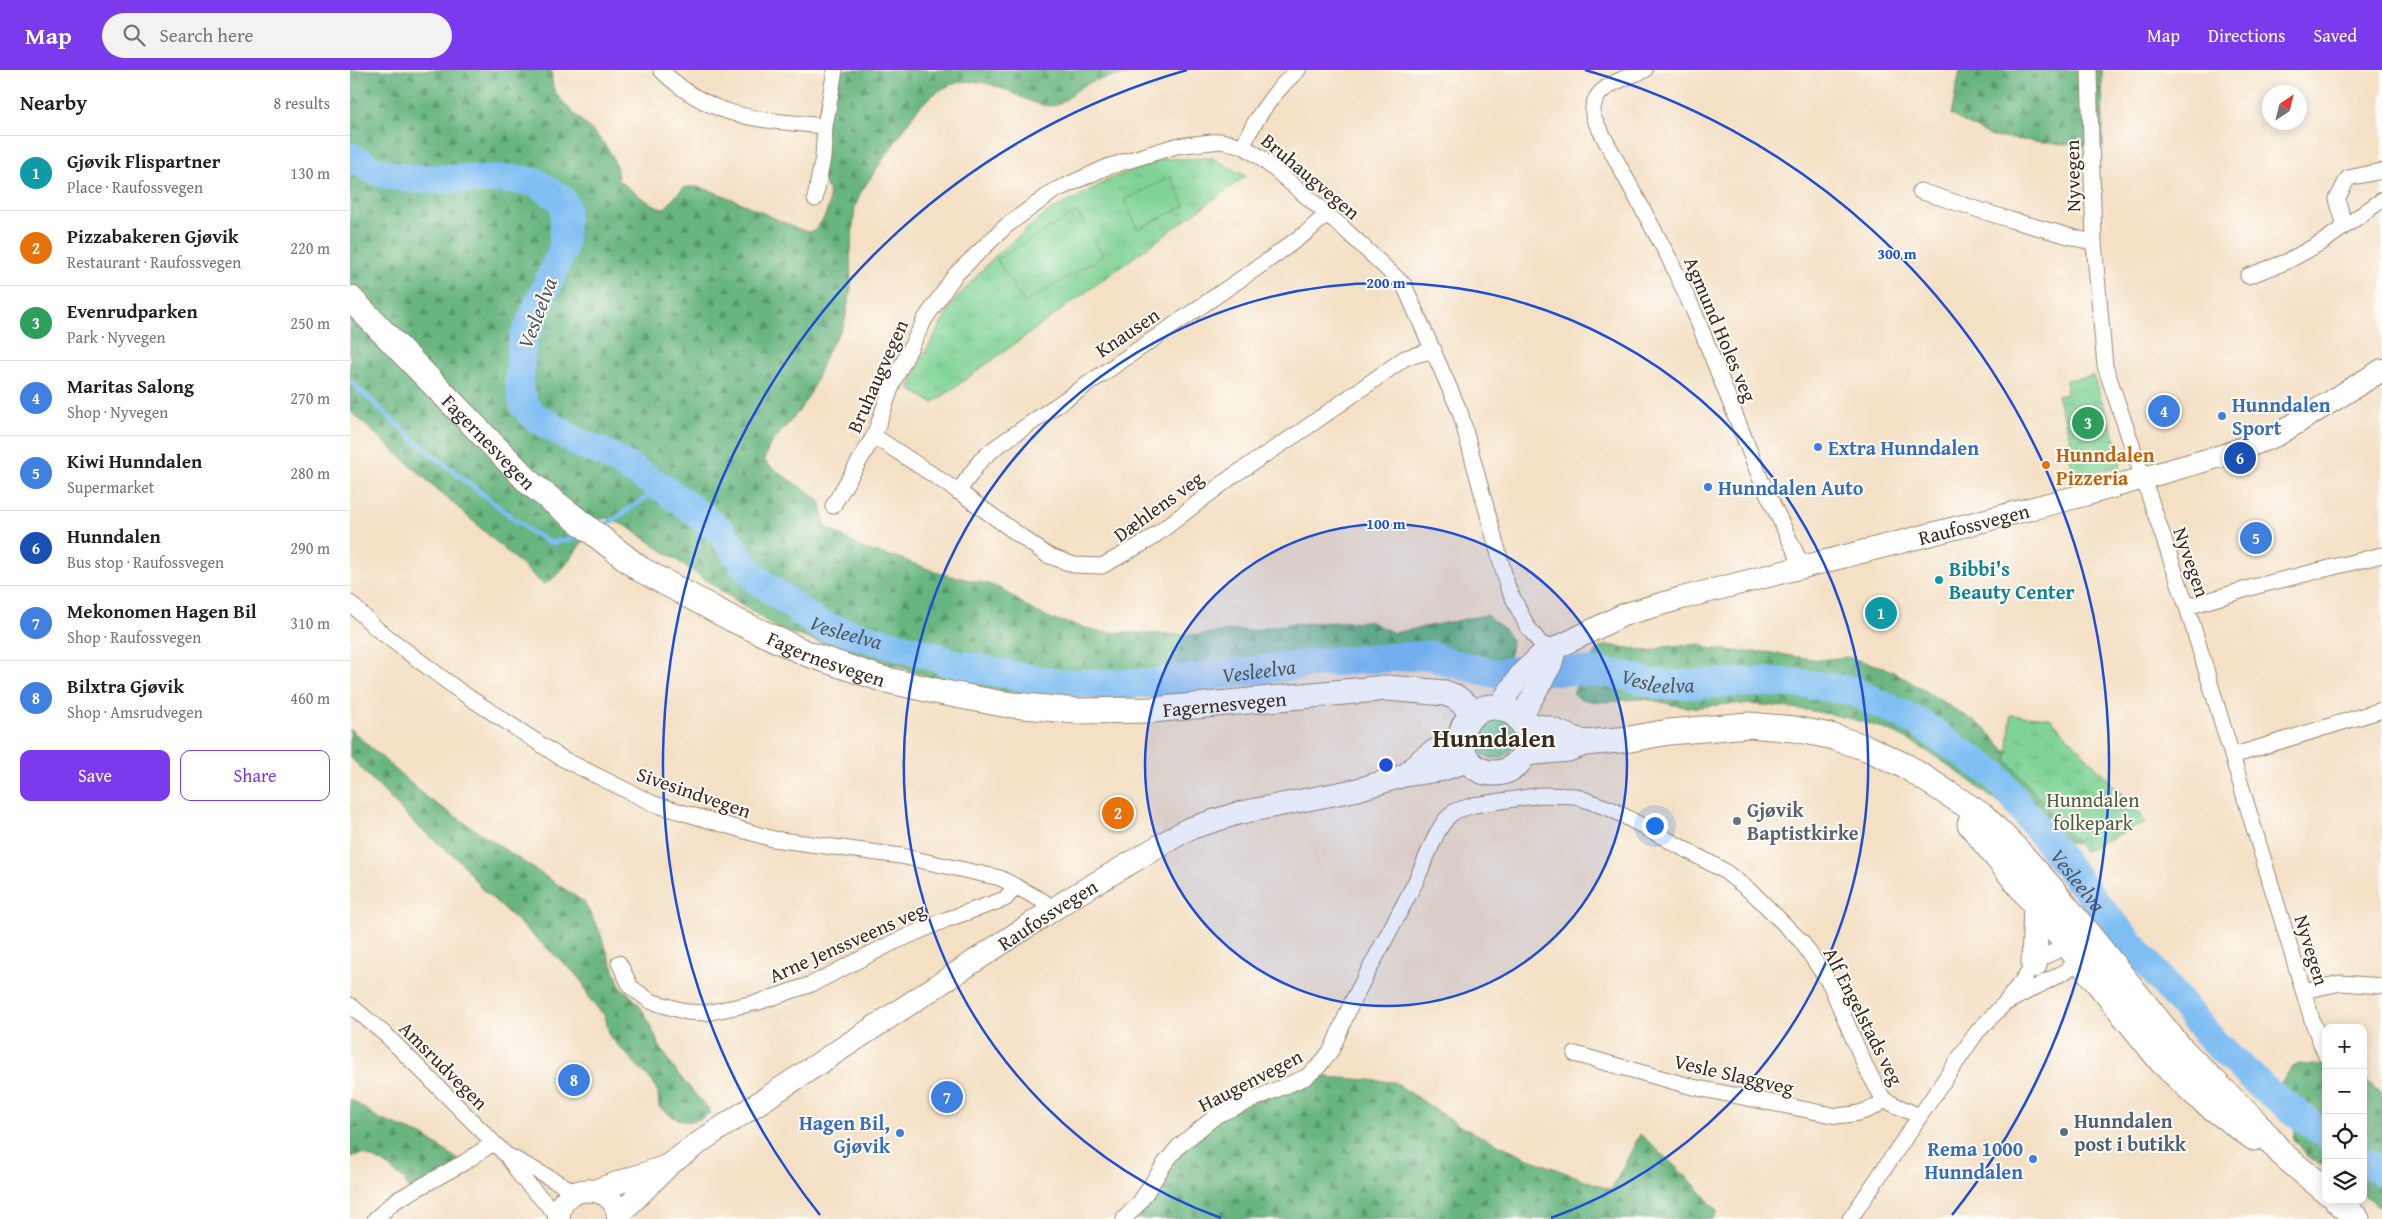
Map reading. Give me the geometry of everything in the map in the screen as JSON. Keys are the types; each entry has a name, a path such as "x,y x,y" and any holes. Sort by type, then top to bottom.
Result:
{"main road":[{"name":"Fagernesvegen","path":"350,298 531,484 632,563 732,619 808,654 882,679 940,692 1003,704 1077,710 1152,710 1387,688 1422,692 1435,690 1455,697 1466,736"},
{"name":"Raufossvegen","path":"1498,706 1522,673 1540,656 1564,646 1590,630 1622,616 1682,598 2142,480 2228,454 2277,435 2382,370"},
{"path":"1522,722 1551,664 1555,649"},
{"path":"1498,706 1513,712 1522,722 1527,747 1517,765 1498,773 1482,771 1466,736 1486,707 1498,706"},
{"path":"1522,722 1545,728 1584,743"},
{"path":"1525,753 1568,749 1584,743 1630,739 1704,728 1748,726 1786,728 1830,736 1867,748 1926,779 1983,816 2035,869 2080,949"},
{"name":"Raufossvegen","path":"586,1191 611,1200 618,1217 670,1164 707,1137 1126,864 1188,830 1239,813 1356,790 1406,775 1441,770 1466,736"},
{"path":"1926,779 1988,844 2036,904 2256,1123 2282,1154 2322,1188"},
{"path":"2034,965 2036,904"},
{"name":"Raufossvegen","path":"558,1217 564,1201 586,1191 670,1164"},
{"path":"2341,1204 2357,1219"}],"street":[{"path":"661,70 678,87 700,101 742,116 825,126"},
{"path":"815,199 835,70"},
{"path":"1242,146 1253,122 1279,87 1298,70"},
{"name":"Agmund Holes veg","path":"1645,70 1612,84 1601,91 1594,100 1592,110 1594,119 1669,258 1695,314 1761,480 1803,568"},
{"name":"Nyvegen","path":"2089,70 2094,243 2105,366 2133,445 2142,480 2187,607 2303,991 2322,1045"},
{"name":"Bruhaugvegen","path":"833,506 874,436 893,383 925,319 955,275 1006,226 1054,191 1107,166 1176,146 1221,141 1242,146 1260,157 1327,214 1404,286 1460,412 1508,588 1527,626 1541,644 1555,649"},
{"path":"2345,226 2337,199 2348,178 2382,171"},
{"path":"1920,191 2011,220 2094,243"},
{"path":"2248,276 2286,262 2324,241 2382,200"},
{"name":"Knausen","path":"958,492 980,461 996,447 1267,261 1307,232 1327,214"},
{"name":"Dæhlens veg","path":"874,436 1047,555 1074,565 1102,566 1149,540 1234,475 1303,430 1405,358 1434,350"},
{"path":"2187,607 2257,586 2382,555"},
{"name":"Sivesindvegen","path":"350,603 377,629 461,692 555,754 654,804 772,839 901,856 1000,878 1043,901 1053,911"},
{"path":"2232,756 2382,710"},
{"name":"Alf Engelstads veg","path":"1415,883 1437,833 1446,819 1456,811 1474,805 1542,795 1575,796 1613,810 1723,870 1784,923 1802,942 1830,984 1866,1068 1884,1100 1919,1116"},
{"name":"Haugenvegen","path":"1124,1219 1140,1202 1165,1163 1179,1146 1209,1121 1239,1104 1306,1077 1319,1066 1332,1049 1356,994 1415,883"},
{"name":"Arne Jenssveens veg","path":"619,963 631,987 650,1001 687,1012 706,1013 759,1002 812,984 892,943 945,920 1005,899 1016,886"},
{"path":"1850,1219 1977,1032 2005,1003 2034,965 2047,955 2080,949"},
{"path":"2005,1003 2054,978 2080,949"},
{"path":"2303,991 2341,983 2382,986"},
{"name":"Amsrudvegen","path":"350,1004 386,1035 507,1156 522,1178 558,1217"},
{"name":"Vesle Slaggveg","path":"1575,1054 1693,1086 1837,1116 1860,1113 1874,1108 1884,1100"},
{"path":"375,1219 395,1201 465,1162 493,1143"},
{"name":"Amsrudvegen","path":"507,1156 586,1191"}],"green space":[{"path":"350,70 552,70 553,85 556,93 611,154 616,166 618,180 642,198 662,209 684,188 698,187 728,197 808,232 815,230 824,218 829,205 829,190 821,178 813,134 830,70 1159,70 1094,81 1083,86 1060,103 1051,106 1032,102 1000,88 974,81 950,85 928,99 916,111 861,192 855,207 850,258 851,288 844,325 828,350 811,392 799,411 769,446 764,460 768,465 818,499 821,504 825,526 863,549 899,558 942,574 1002,589 1032,610 1052,619 1101,632 1198,635 1235,630 1250,631 1287,624 1368,621 1394,633 1486,615 1504,629 1512,641 1508,658 1500,665 1458,652 1339,652 1287,655 1206,664 1182,680 1168,697 1161,699 1138,696 1109,701 1080,697 1057,699 1035,694 998,691 933,678 778,629 628,527 607,518 600,519 565,566 550,581 543,584 350,411"},
{"path":"1960,70 2102,70 2103,148 1992,137 1951,115"},
{"path":"1212,158 1246,176 933,403 909,389 925,352 954,301 994,257 1045,214 1114,177 1165,159"},
{"path":"1171,177 1185,206 1138,229 1124,200"},
{"path":"1077,212 1103,256 1024,303 997,259"},
{"path":"2093,376 2122,456 2120,467 2077,475 2074,473 2068,452 2074,451 2057,396 2066,394 2066,380"},
{"path":"1700,644 1707,648 1766,652 1818,660 1847,657 1883,667 1896,673 1985,728 2076,831 2114,815 2140,815 2145,822 2137,820 2075,844 2055,841 1915,744 1894,733 1859,721 1819,712 1778,706 1735,704 1688,707 1643,699 1598,702 1589,701 1573,694 1579,677 1600,647 1607,645 1650,651 1664,647"},
{"name":"Hunndalen folkepark","path":"2011,715 2050,718 2132,805 2145,822 2084,851 2007,760"},
{"path":"1495,718 1509,724 1515,738 1509,752 1495,758 1481,752 1475,738 1481,724"},
{"path":"350,729 426,797 584,902 599,930 620,986 636,1001 645,1014 660,1047 677,1073 711,1112 696,1120 684,1121 672,1116 659,1107 658,1092 651,1080 610,1037 605,1016 590,1000 581,979 481,888 462,863 416,825 350,757"},
{"path":"2299,1064 2322,1066 2322,1166 2308,1156 2293,1139 2294,1132 2303,1113 2280,1084 2293,1067"},
{"path":"1301,1075 1394,1082 1463,1128 1535,1161 1611,1190 1640,1134 1692,1182 1717,1211 1713,1219 1127,1219 1179,1141"},
{"path":"2367,1082 2382,1093 2382,1208 2367,1198"},
{"path":"350,1099 380,1119 422,1135 465,1164 418,1198 407,1187 405,1180 382,1162 362,1154 350,1157"}],"waterway":[{"name":"Vesleelva","path":"350,156 371,169 392,176 414,179 513,179 535,182 561,199 565,205 563,249 524,337 521,352 519,383 524,405 534,416 579,443 606,454 666,490 721,531 743,563 758,580 819,625 927,654 955,664 1058,684 1154,683 1326,662 1429,655 1450,663 1497,674 1519,670 1578,671 1622,675 1659,685 1770,682 1807,684 1853,691 1920,723 1995,775 2102,910 2214,1042 2263,1088 2322,1132"},
{"path":"350,381 416,442 531,532 551,543 586,536"},
{"path":"600,529 660,488"},
{"name":"Vesleelva","path":"2367,1163 2382,1172"}],"place":[{"name":"Maritas Salong","path":"2164,411"},
{"name":"Hunndalen Sport","path":"2222,416"},
{"name":"Evenrudparken","path":"2088,423"},
{"name":"Extra Hunndalen","path":"1818,447"},
{"name":"Hunndalen","path":"2240,458"},
{"name":"Hunndalen Pizzeria","path":"2046,465"},
{"name":"Hunndalen Auto","path":"1708,487"},
{"name":"Kiwi Hunndalen","path":"2256,538"},
{"name":"Bibbi's Beauty Center","path":"1939,580"},
{"name":"Gjøvik Flispartner","path":"1881,613"},
{"name":"Pizzabakeren Gjøvik","path":"1118,813"},
{"name":"Gjøvik Baptistkirke","path":"1737,821"},
{"name":"Bilxtra Gjøvik","path":"574,1080"},
{"name":"Mekonomen Hagen Bil","path":"947,1097"},
{"name":"Hunndalen post i butikk","path":"2064,1132"},
{"name":"Hagen Bil, Gjøvik","path":"900,1133"},
{"name":"Rema 1000 Hunndalen","path":"2033,1159"}],"district":[{"name":"Hunndalen","path":"1494,738"}]}
